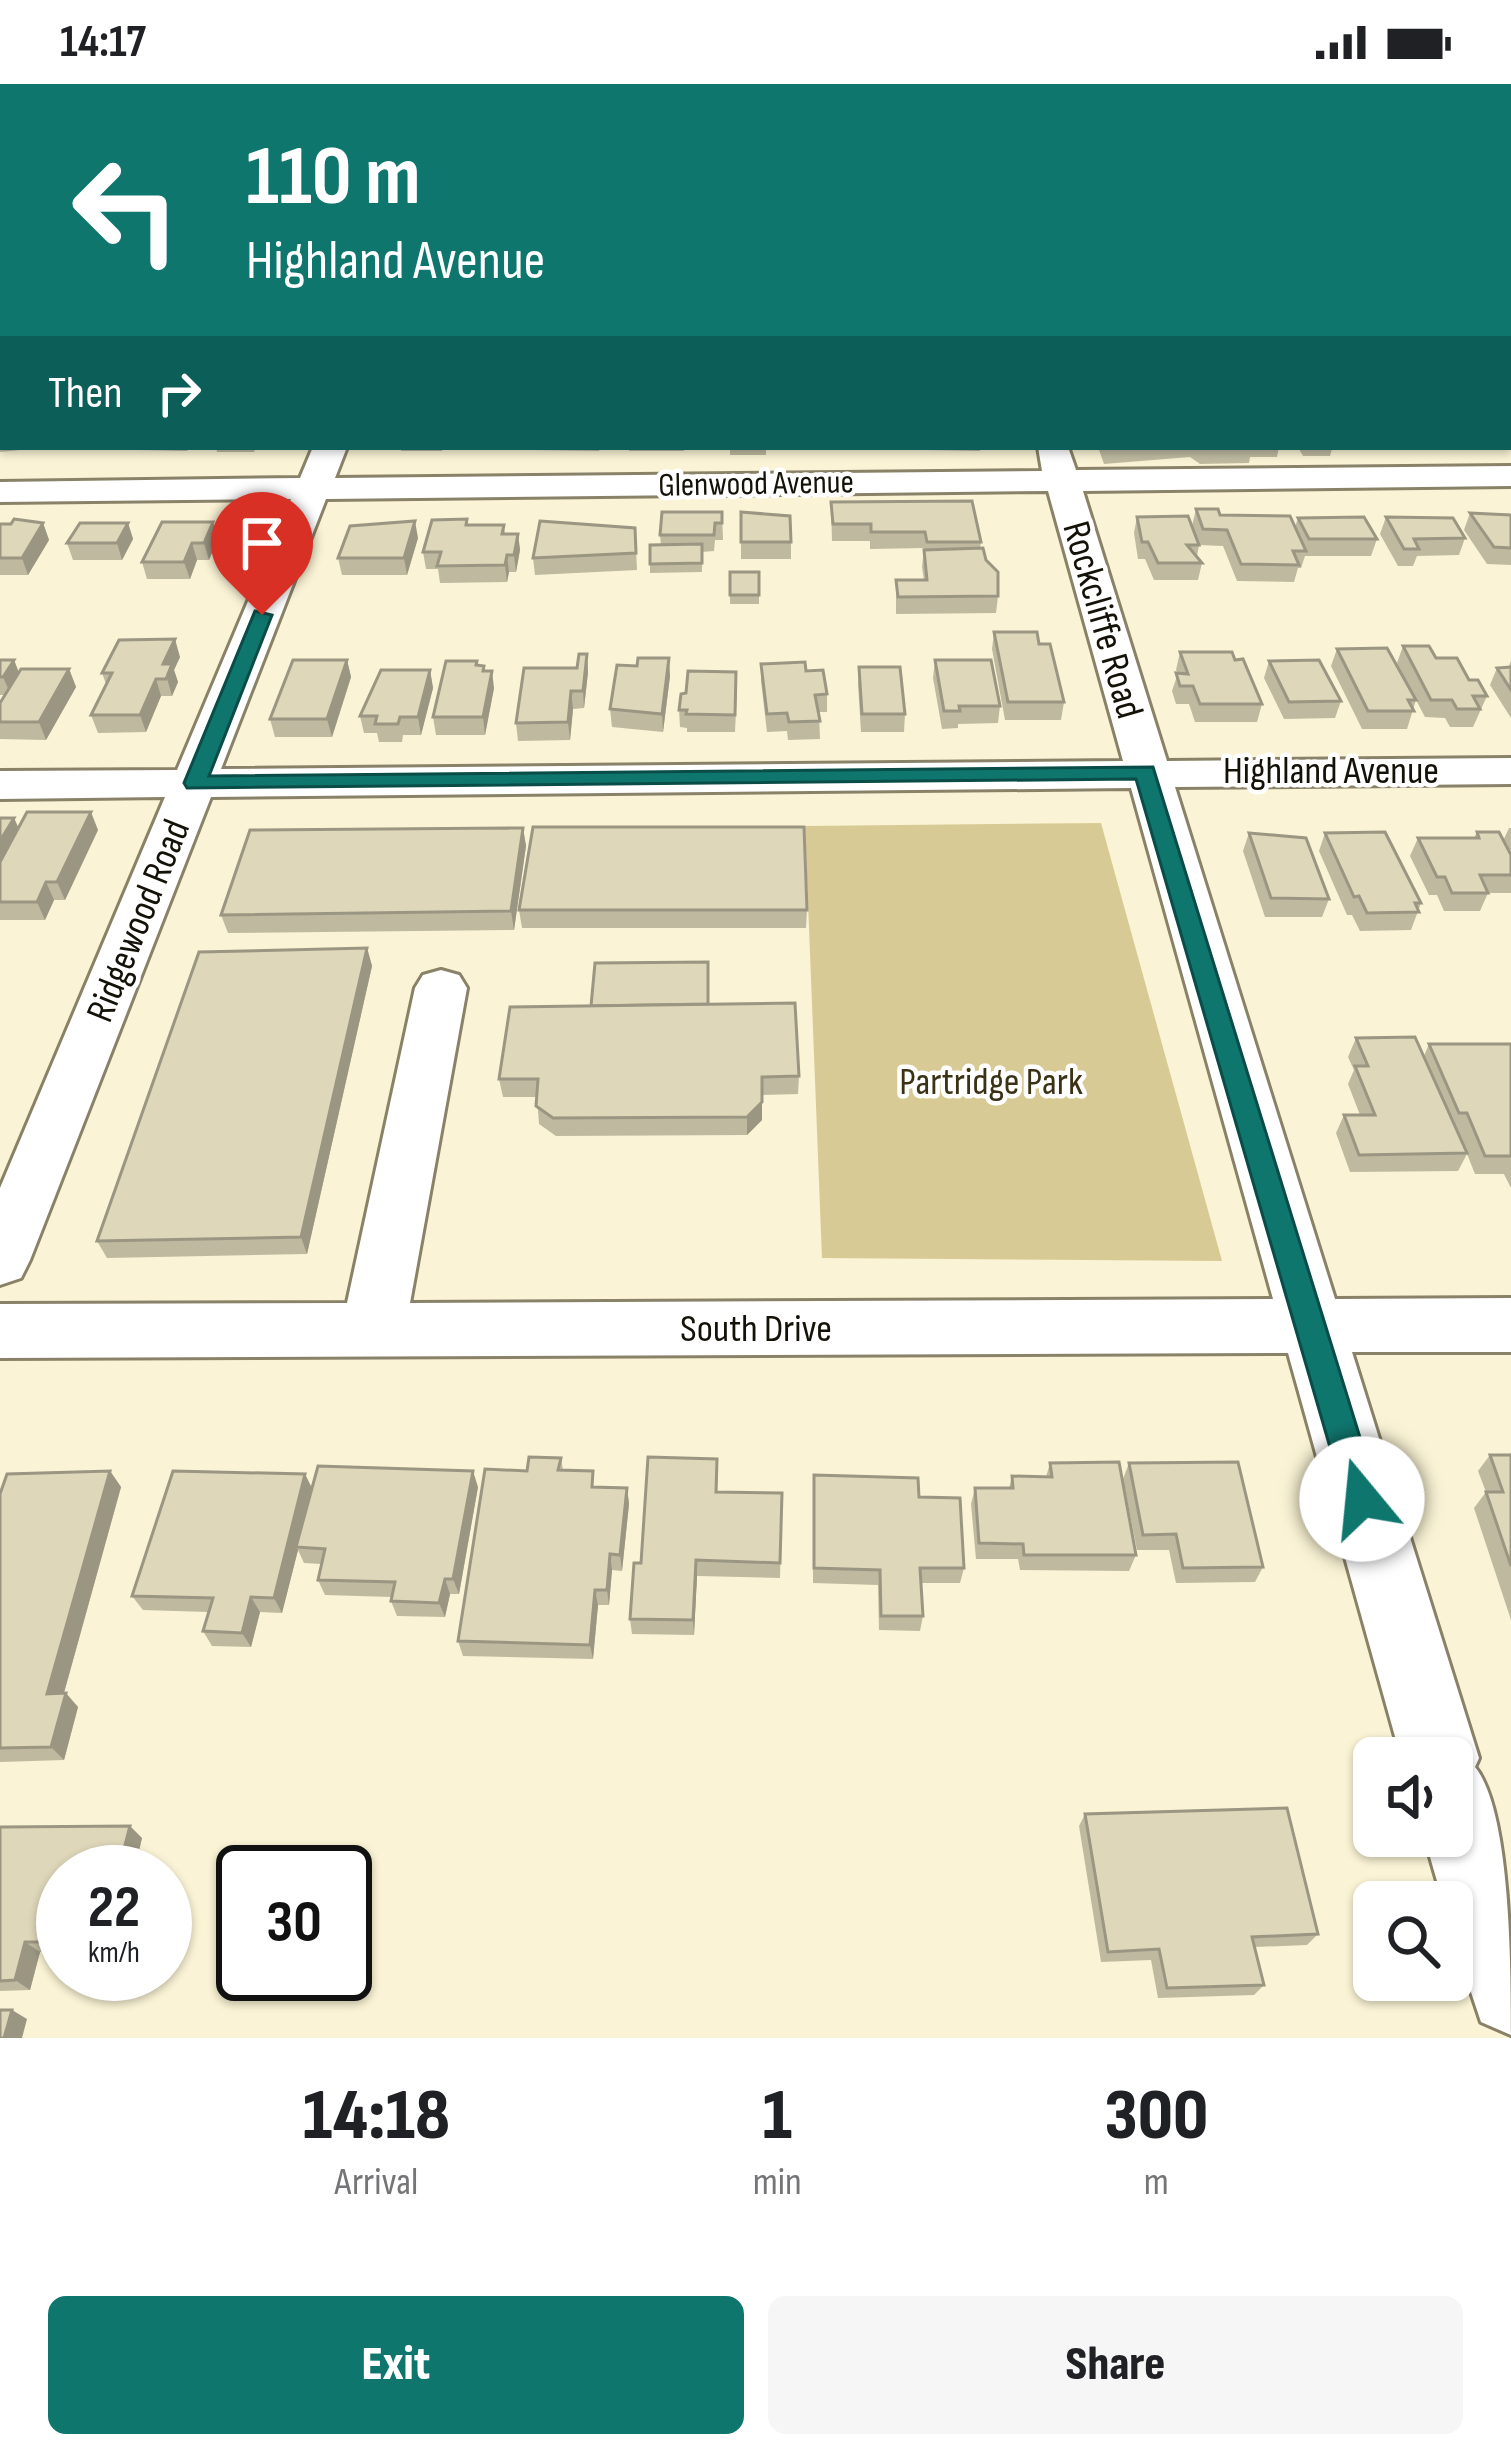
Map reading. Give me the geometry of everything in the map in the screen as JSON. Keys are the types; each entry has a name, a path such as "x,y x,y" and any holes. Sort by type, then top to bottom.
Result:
{"street":[{"name":"Ridgewood Road","path":"0,1261 329,450"},
{"name":"Glenwood Avenue","path":"0,492 313,490 1057,464 1511,476"},
{"name":"Rockcliffe Road","path":"1057,464 1434,1737"},
{"name":"Highland Avenue","path":"0,785 1511,771"},
{"path":"373,1330 441,988"},
{"name":"South Drive","path":"0,1331 1511,1325"},
{"path":"1470,1857 1511,1992"}],"green space":[{"name":"Partridge Park","path":"1101,823 1222,1261 822,1258 805,826"}],"building":[{"path":"972,501 981,542 927,542 925,532 871,532 871,524 833,524 831,502"},
{"path":"1196,509 1218,509 1220,515 1290,516 1306,551 1293,551 1299,565 1241,564 1227,530 1203,529"},
{"path":"662,512 722,512 722,523 715,523 714,535 660,535"},
{"path":"741,512 790,516 791,542 741,542"},
{"path":"1470,513 1511,515 1511,548 1494,547"},
{"path":"1188,516 1199,545 1187,545 1202,563 1158,563 1148,542 1142,542 1137,517"},
{"path":"1364,517 1377,539 1309,539 1298,518"},
{"path":"1386,517 1453,518 1465,538 1414,539 1419,549 1404,549"},
{"path":"14,519 43,523 22,558 0,558 0,524 11,524"},
{"path":"467,519 466,525 504,525 502,534 518,534 514,555 507,555 505,565 437,566 441,552 423,552 432,520"},
{"path":"415,521 404,558 338,558 350,526"},
{"path":"540,521 635,528 636,553 533,558"},
{"path":"162,522 213,522 204,543 192,543 184,562 142,562"},
{"path":"80,523 128,523 117,543 67,543"},
{"path":"702,544 702,563 650,564 650,545"},
{"path":"983,548 986,560 998,572 998,596 898,597 896,580 927,580 924,550"},
{"path":"730,572 759,572 759,595 730,595"},
{"path":"994,632 1037,632 1039,644 1050,644 1064,702 1008,702"},
{"path":"175,639 163,664 172,664 166,679 156,679 140,715 91,715 112,673 102,673 119,640"},
{"path":"1403,646 1429,646 1436,658 1457,658 1469,680 1478,680 1487,696 1473,696 1480,709 1457,709 1452,700 1431,700"},
{"path":"1387,648 1416,700 1408,700 1414,711 1368,711 1337,649"},
{"path":"1180,652 1232,652 1235,660 1243,659 1262,704 1200,704 1193,686 1180,686 1176,673 1188,674"},
{"path":"579,654 587,654 583,691 571,691 568,722 516,723 524,668 577,668"},
{"path":"638,658 669,658 662,714 610,709 617,665 637,666"},
{"path":"0,660 14,660 3,677 0,677"},
{"path":"293,660 347,660 327,719 270,719"},
{"path":"935,660 991,660 1000,706 959,706 960,711 944,711"},
{"path":"1319,660 1341,701 1289,702 1269,661"},
{"path":"446,661 477,661 483,671 492,671 483,717 433,717"},
{"path":"805,662 806,671 823,670 827,694 815,695 820,721 789,722 787,713 767,714 761,664"},
{"path":"859,667 900,667 905,714 862,714"},
{"path":"1511,667 1511,690 1497,668"},
{"path":"21,669 69,669 39,722 0,722 0,703"},
{"path":"381,670 430,670 418,717 400,717 398,724 375,724 377,716 360,716"},
{"path":"688,671 736,672 735,715 679,710"},
{"path":"27,812 91,812 57,882 46,882 37,902 0,902 0,862"},
{"path":"0,818 14,818 0,841"},
{"path":"533,827 804,827 807,910 519,910"},
{"path":"523,828 511,911 221,915 250,830"},
{"path":"1385,832 1421,903 1415,903 1419,912 1367,913 1359,896 1354,897 1325,833"},
{"path":"1477,832 1499,832 1511,855 1511,875 1480,875 1488,893 1452,893 1445,877 1437,877 1418,838 1479,838"},
{"path":"1249,833 1306,838 1329,899 1271,898"},
{"path":"367,948 301,1237 97,1241 199,952"},
{"path":"708,962 708,1004 591,1006 595,963"},
{"path":"795,1003 799,1076 762,1077 762,1102 747,1117 553,1118 536,1106 538,1079 499,1079 510,1007"},
{"path":"1415,1037 1467,1153 1359,1155 1344,1115 1375,1115 1355,1066 1368,1066 1356,1038"},
{"path":"1429,1044 1511,1044 1511,1156 1485,1156 1467,1113 1459,1113"},
{"path":"1490,1455 1511,1455 1511,1566 1486,1492 1503,1492"},
{"path":"529,1457 561,1458 558,1470 593,1471 592,1487 627,1488 620,1555 610,1554 607,1590 595,1590 590,1645 458,1641 485,1469 527,1471"},
{"path":"648,1457 717,1459 716,1492 782,1493 780,1563 696,1560 693,1620 630,1619 634,1563 641,1563"},
{"path":"1119,1462 1136,1555 1024,1555 1023,1544 979,1543 975,1488 1013,1488 1012,1476 1052,1477 1050,1463"},
{"path":"1238,1462 1263,1567 1183,1568 1176,1534 1143,1535 1129,1463"},
{"path":"318,1466 473,1471 453,1579 445,1579 439,1603 391,1601 395,1582 318,1580 325,1549 296,1547"},
{"path":"110,1471 47,1694 66,1693 51,1747 0,1748 0,1494 7,1474"},
{"path":"173,1471 305,1474 274,1598 251,1597 242,1633 203,1631 213,1598 132,1596"},
{"path":"814,1475 918,1478 919,1497 960,1498 964,1568 920,1568 923,1616 881,1616 880,1570 814,1568"},
{"path":"1287,1808 1318,1934 1252,1937 1264,1985 1167,1988 1159,1949 1108,1952 1085,1814"},
{"path":"130,1826 125,1845 36,1845 36,1942 25,1942 15,1980 0,1981 0,1827"},
{"path":"0,2010 12,2010 4,2038 0,2038"}],"waterway":[{"path":"897,84 911,84"}],"route":[{"path":"262,615 195,783 1145,772 1362,1499"}]}
